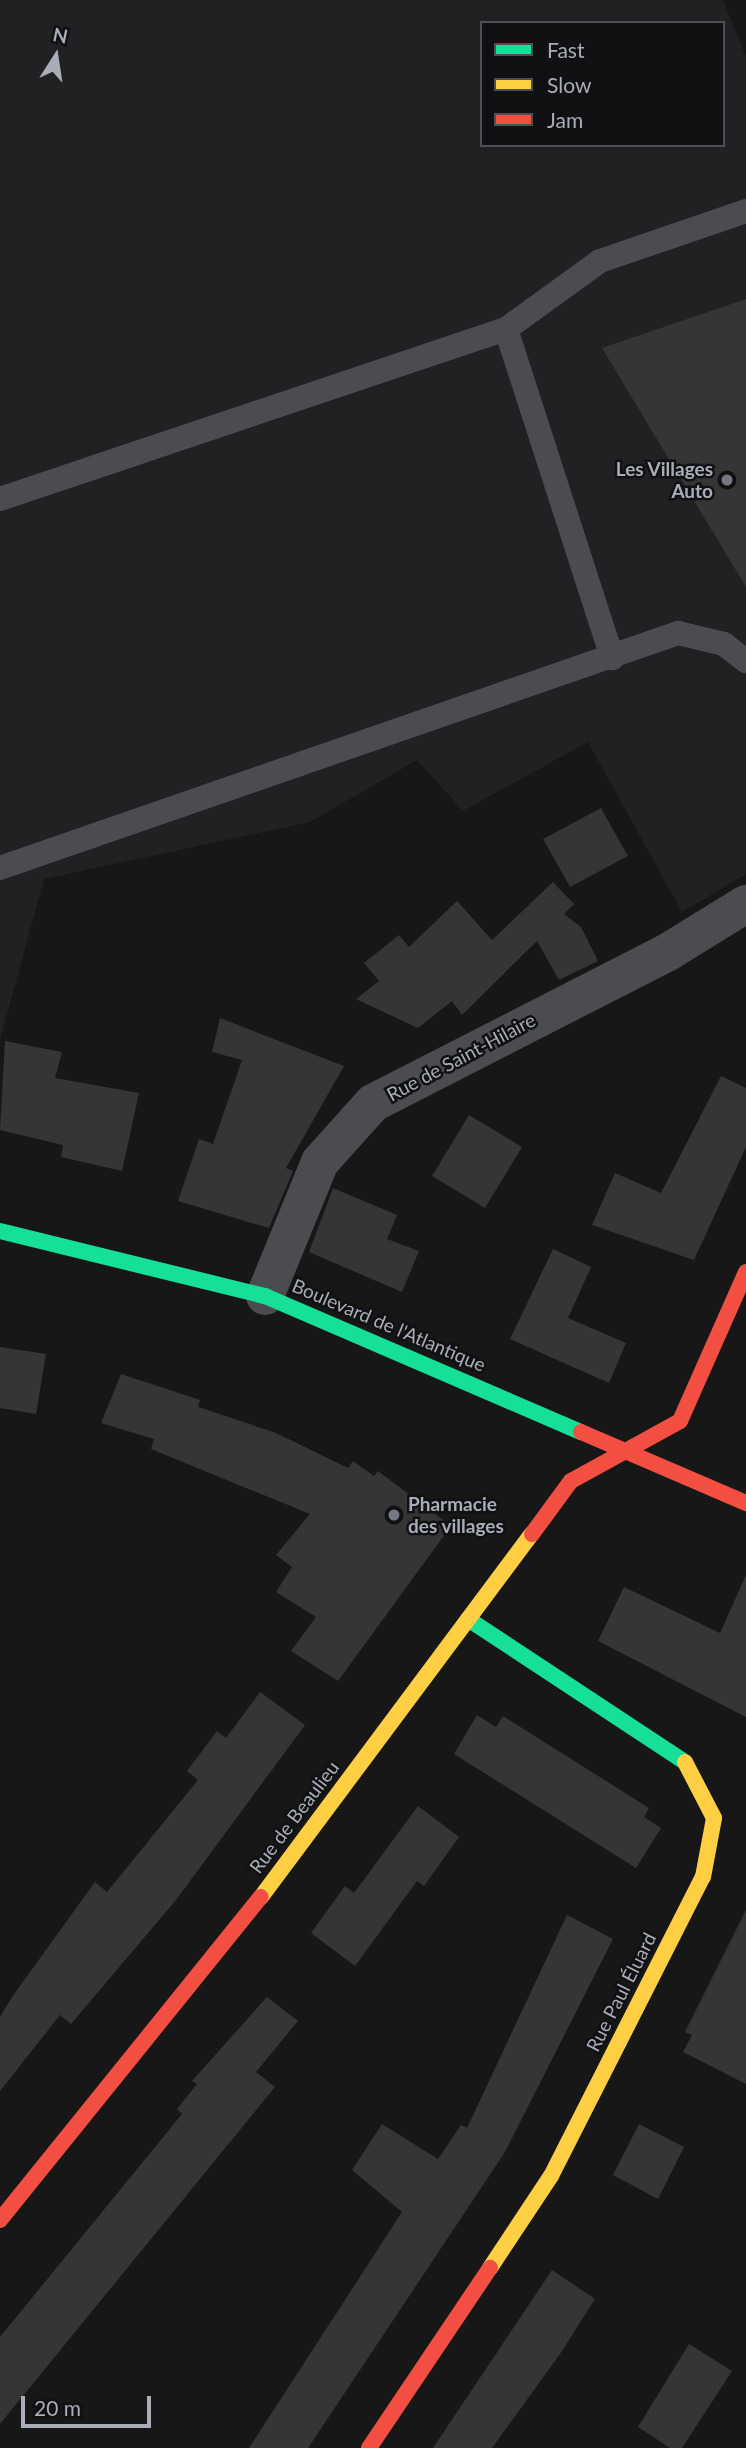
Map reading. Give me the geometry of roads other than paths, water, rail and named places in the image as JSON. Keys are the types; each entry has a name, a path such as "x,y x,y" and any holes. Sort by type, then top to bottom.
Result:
{"street":[{"name":"Rue de Saint-Hilaire","path":"265,1296 320,1162 373,1103 668,952 746,904"},
{"name":"Boulevard de l'Atlantique","path":"0,1231 265,1296 626,1448 746,1503"},
{"name":"Rue de Beaulieu","path":"0,2220 215,1959 571,1481 626,1448 680,1421 746,1272"},
{"name":"Rue Paul Éluard","path":"369,2448 551,2176 703,1877 714,1818 685,1762 468,1619"}],"lane":[{"path":"0,499 506,329 600,261 746,211"},
{"path":"506,329 612,657"},
{"path":"0,868 678,633 724,644 746,661"}],"place":[{"name":"Les Villages Auto","path":"727,480"},
{"name":"Pharmacie des villages","path":"394,1515"}]}
